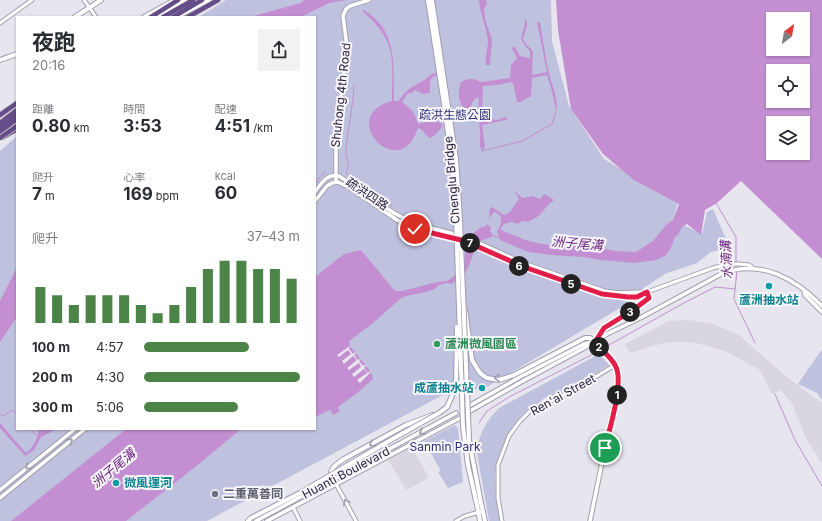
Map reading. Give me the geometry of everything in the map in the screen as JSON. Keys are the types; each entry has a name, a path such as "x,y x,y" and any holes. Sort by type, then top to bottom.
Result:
{"highway":[{"path":"153,16 178,0"},
{"path":"165,16 193,0"},
{"path":"175,16 202,0"},
{"path":"190,16 218,0"},
{"path":"0,114 16,103"},
{"path":"0,123 16,111"},
{"path":"0,127 16,116"},
{"path":"0,132 16,121"},
{"path":"0,138 16,126"},
{"path":"0,138 11,134 16,130"}],"main road":[{"path":"77,16 101,0"},
{"name":"Chenglu Bridge","path":"428,0 443,98 456,218 463,427 468,465 479,504"},
{"name":"Chenglu Bridge","path":"432,0 456,159 464,298 469,440 479,504"},
{"path":"0,60 16,54"},
{"path":"248,521 251,518 300,494 447,407 456,387 458,289"},
{"path":"464,298 472,360 481,374 487,378 499,380 514,375 586,338 590,338 595,342"},
{"path":"334,482 330,476 331,469 344,459 406,425 439,413"},
{"path":"479,504 485,521"},
{"path":"480,521 481,512"}],"street":[{"path":"0,23 32,0"},
{"path":"84,0 95,16"},
{"path":"145,16 174,0"},
{"path":"158,16 185,0"},
{"path":"179,16 209,0"},
{"name":"Shuhong 4th Road","path":"336,182 336,136 347,47 343,16 348,8 369,0"},
{"path":"316,191 327,178 335,175"},
{"name":"疏洪四路","path":"335,175 349,182 404,219 415,224 465,239"},
{"path":"316,200 327,186 336,182"},
{"name":"疏洪四路","path":"336,182 346,185 397,220 415,229 465,239"},
{"path":"465,239 501,258 540,274 602,294 628,297 637,297 647,292 729,264 749,265 750,268"},
{"path":"470,411 607,334 728,271 750,268 768,271 782,276 808,292 822,306"},
{"path":"804,290 805,295 822,312"},
{"path":"470,406 520,377 584,344 595,342 604,328 649,298 647,292"},
{"path":"590,521 618,392 619,380 618,371 615,365 595,342"},
{"name":"Ren'ai Street","path":"502,521 498,498 498,465 509,436 516,426 532,409 569,394 615,365"},
{"name":"Huanti Boulevard","path":"267,521 456,413"},
{"name":"Huanti Boulevard","path":"256,521 460,418"},
{"path":"0,490 74,430"},
{"path":"0,498 84,430"},
{"path":"334,482 356,521"},
{"path":"293,507 300,521"},
{"path":"456,521 465,516 481,512"}],"shaded area":[{"path":"689,320 713,324 739,335 788,378 822,403 822,464 805,436 792,403 780,390 772,394 760,370 725,351 696,343 665,343 630,353 625,344 669,321"},
{"path":"412,447 429,478 406,490 388,460"}],"green space":[{"name":"疏洪生態公園","path":"226,0 551,0 552,41 569,106 604,159 678,202 673,220 702,234 707,212 713,209 730,248 711,252 697,263 665,274 624,301 630,302 487,387 441,396 207,521 0,521 0,151 16,137 16,430 316,430 316,16 201,16"},
{"path":"822,349 822,400 817,393 798,384"},
{"path":"599,354 609,365 561,394 544,398 538,404 528,409 520,417 508,435 499,456 495,477 496,497 501,521 489,521 477,453 481,434 490,418 499,408"},
{"name":"Sanmin Park","path":"455,425 458,428 463,482 448,488 438,472 441,471 424,441"}],"water":[{"path":"304,0 347,0 329,3 303,16 255,16 257,15 301,3"},
{"path":"479,0 486,0 487,4 484,9 485,19 492,40 490,65 486,65 488,40"},
{"path":"556,0 822,0 822,259 741,181 717,203 705,210 701,235 687,224 682,227 678,235 675,237 670,250 665,256 656,260 634,263 551,255 528,252 500,240 497,231 501,223 501,218 495,212 489,219 490,208 492,207 504,215 507,214 511,211 519,199 514,191 523,198 532,196 540,199 544,194 554,200 537,217 527,222 522,221 518,224 511,222 504,224 501,228 501,230 525,240 542,244 564,246 587,245 615,251 636,252 653,241 666,225 673,220 679,204 634,180 603,154 571,109 558,30"},
{"path":"364,10 383,28 389,39 393,62 394,101 399,101 408,90 432,74 436,73 436,76 431,80 430,93 423,94 415,90 412,93 408,93 402,102 412,111 418,124 422,123 425,117 430,117 442,124 443,126 434,136 429,138 422,130 418,128 409,144 398,150 387,148 377,142 370,131 369,120 376,109 392,101 392,62 387,42 382,32 362,11"},
{"path":"525,20 527,25 523,39 533,51 532,75 547,72 537,22 540,22 549,74 556,97 556,111 547,75 532,78 531,96 521,102 517,102 513,83 510,82 498,85 483,86 482,118 498,120 507,117 506,120 482,125 485,147 482,151 480,144 479,99 477,97 473,101 470,108 464,108 460,102 459,96 461,82 469,79 481,82 510,78 511,65 517,58 512,49 513,47 515,47 520,56 530,58 530,51 525,46 522,39"},
{"path":"487,224 491,227 490,232 492,233 492,237 480,241 467,270 452,284 447,283 439,285 435,289 406,296 400,299 373,323 349,341 350,346 371,372 373,379 338,407 340,411 333,415 330,410 316,417 316,276 344,254 361,250 395,291 402,291 447,281 453,277 465,258 466,247 471,235 481,227 486,226"},
{"path":"16,269 16,318 0,342 0,301"},
{"path":"0,423 26,453 32,448 39,430 53,430 41,437 34,450 25,456 0,428"},
{"name":"微風運河","path":"125,430 240,430 126,521 11,521"}],"pier":[{"path":"350,346 349,349 353,354 355,352 356,353 354,355 358,360 361,360 359,361 363,366 366,366 364,368 368,373 370,371 371,372 360,383 357,380 367,373 364,369 354,377 352,374 361,367 359,363 349,370 347,368 357,360 353,356 344,364 342,361 351,354 348,350 339,357 337,355"}],"waterway":[{"path":"354,86 346,149 348,163 346,173 392,206"},
{"path":"482,151 522,141 552,124 556,111"},
{"path":"316,183 325,171"},
{"name":"水湳溝","path":"716,203 736,237 736,262"},
{"name":"洲子尾溝","path":"492,235 500,238"},
{"name":"水湳溝","path":"737,271 734,299 755,343"},
{"name":"洲子尾溝","path":"479,423 487,411 511,396 593,354 682,304 715,287 735,289"},
{"name":"水湳溝","path":"775,394 795,440 822,486"},
{"path":"0,414 3,416 12,410 16,413"},
{"path":"31,430 38,437"}],"place":[{"name":"蘆洲抽水站","path":"769,286"},
{"name":"蘆洲微風園區","path":"437,344"},
{"name":"成蘆抽水站","path":"482,388"},
{"name":"微風運河","path":"116,483"},
{"name":"二重萬善同","path":"215,494"}],"route":[{"path":"415,229 465,241 540,274 602,294 637,297 647,292 649,298 614,323 604,328 595,342 615,365 619,374 618,392 605,448"}]}
